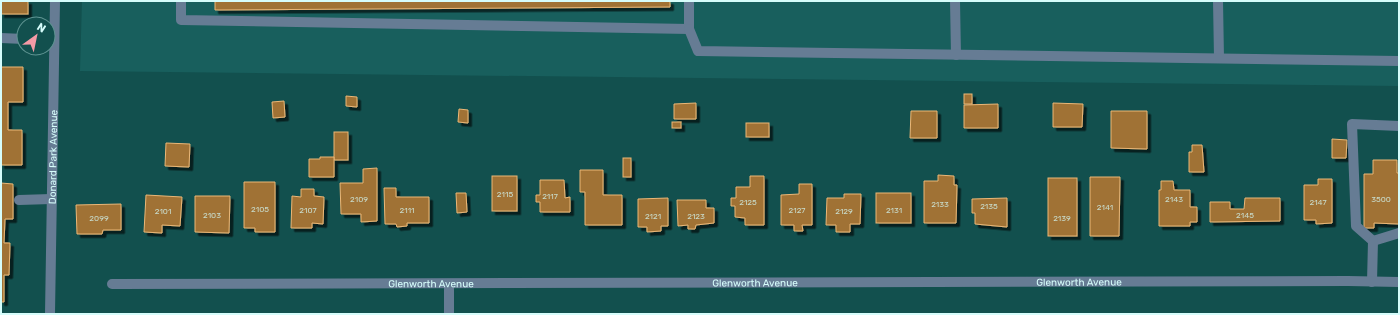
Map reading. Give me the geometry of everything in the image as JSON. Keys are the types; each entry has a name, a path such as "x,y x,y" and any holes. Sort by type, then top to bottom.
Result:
{"street":[{"name":"Donard Park Avenue","path":"53,16 55,1"},
{"path":"181,1 181,20 689,29"},
{"path":"689,1 689,29 698,51 1399,61"},
{"path":"955,1 956,55"},
{"path":"1218,1 1219,58"},
{"path":"1,38 16,39"},
{"name":"Donard Park Avenue","path":"50,314 52,199 51,56"},
{"path":"1372,282 1373,241 1356,226 1352,124 1399,126"},
{"path":"19,200 52,199"},
{"path":"1373,241 1399,233"},
{"name":"Glenworth Avenue","path":"112,284 1399,282"},
{"path":"449,284 449,314"}],"shaded area":[{"path":"82,1 1399,1 1399,86 80,71"}],"building":[{"path":"1,1 28,1 28,14 1,14"},
{"path":"215,1 670,1 670,7 215,10"},
{"path":"1,67 23,67 23,102 8,102 8,130 22,130 22,165 1,165"},
{"path":"964,94 972,94 972,104 964,104"},
{"path":"346,96 357,97 357,107 346,106"},
{"path":"284,101 285,117 273,118 272,102"},
{"path":"696,103 696,119 674,119 674,104"},
{"path":"1053,103 1083,104 1082,127 1053,127"},
{"path":"998,104 998,128 964,128 964,105"},
{"path":"459,109 468,110 468,123 458,122"},
{"path":"911,111 937,111 937,138 910,138"},
{"path":"1111,111 1147,111 1147,149 1111,148"},
{"path":"672,122 681,122 681,128 672,128"},
{"path":"746,123 769,123 769,137 746,137"},
{"path":"334,132 348,132 348,160 334,160"},
{"path":"1332,139 1347,140 1346,158 1332,158"},
{"path":"166,143 190,144 189,167 165,166"},
{"path":"1192,145 1202,145 1204,172 1189,172 1189,152 1192,152"},
{"path":"320,157 334,157 334,177 309,177 309,159 320,159"},
{"path":"623,158 631,158 631,177 623,177"},
{"path":"1373,160 1397,160 1397,173 1399,173 1399,224 1374,223 1374,228 1364,228 1364,174 1373,174"},
{"path":"377,168 377,221 361,222 361,214 341,214 340,183 363,183 363,169"},
{"path":"580,170 603,170 603,195 622,195 622,225 585,225 585,192 580,192"},
{"path":"938,175 954,176 954,185 957,185 956,223 924,223 924,181 938,181"},
{"path":"492,176 517,176 517,211 492,211"},
{"path":"750,176 764,176 764,225 745,225 745,218 735,217 735,206 731,206 731,198 736,198 736,187 750,187"},
{"path":"1090,177 1120,177 1119,236 1090,236"},
{"path":"1048,178 1077,178 1077,236 1048,236"},
{"path":"1318,179 1332,179 1332,223 1316,224 1316,220 1304,220 1304,185 1318,185"},
{"path":"540,180 564,180 565,198 570,197 570,212 540,212 540,202 536,202 536,195 540,195"},
{"path":"1161,181 1173,181 1174,190 1190,190 1190,207 1197,207 1197,222 1190,222 1190,226 1159,226 1159,190 1161,190"},
{"path":"244,182 275,182 275,232 255,232 255,228 244,228"},
{"path":"1,183 13,184 13,219 5,219 4,243 10,243 9,275 4,275 4,302 1,302"},
{"path":"799,184 812,184 812,225 802,225 803,231 794,231 794,225 781,225 781,195 799,194"},
{"path":"384,188 396,188 396,197 429,197 429,223 407,223 407,226 397,227 396,224 385,224"},
{"path":"301,189 314,189 314,196 324,197 323,224 312,223 312,228 291,228 292,196 301,197"},
{"path":"456,193 466,193 467,212 457,213"},
{"path":"876,193 911,193 911,223 876,223"},
{"path":"844,194 861,194 860,224 850,224 850,232 836,232 836,225 826,225 827,198 844,198"},
{"path":"146,195 182,197 180,226 162,225 162,233 144,232"},
{"path":"195,196 230,196 229,233 195,232"},
{"path":"668,198 668,226 661,226 661,231 647,232 647,227 638,227 638,199"},
{"path":"1007,198 1007,227 975,224 975,213 972,213 972,199"},
{"path":"1245,198 1280,198 1280,221 1210,222 1210,202 1230,202 1230,209 1244,209"},
{"path":"677,200 706,200 706,208 714,208 714,223 696,225 695,229 688,229 688,225 678,226"},
{"path":"121,204 121,230 103,230 102,234 77,234 76,205"}]}
